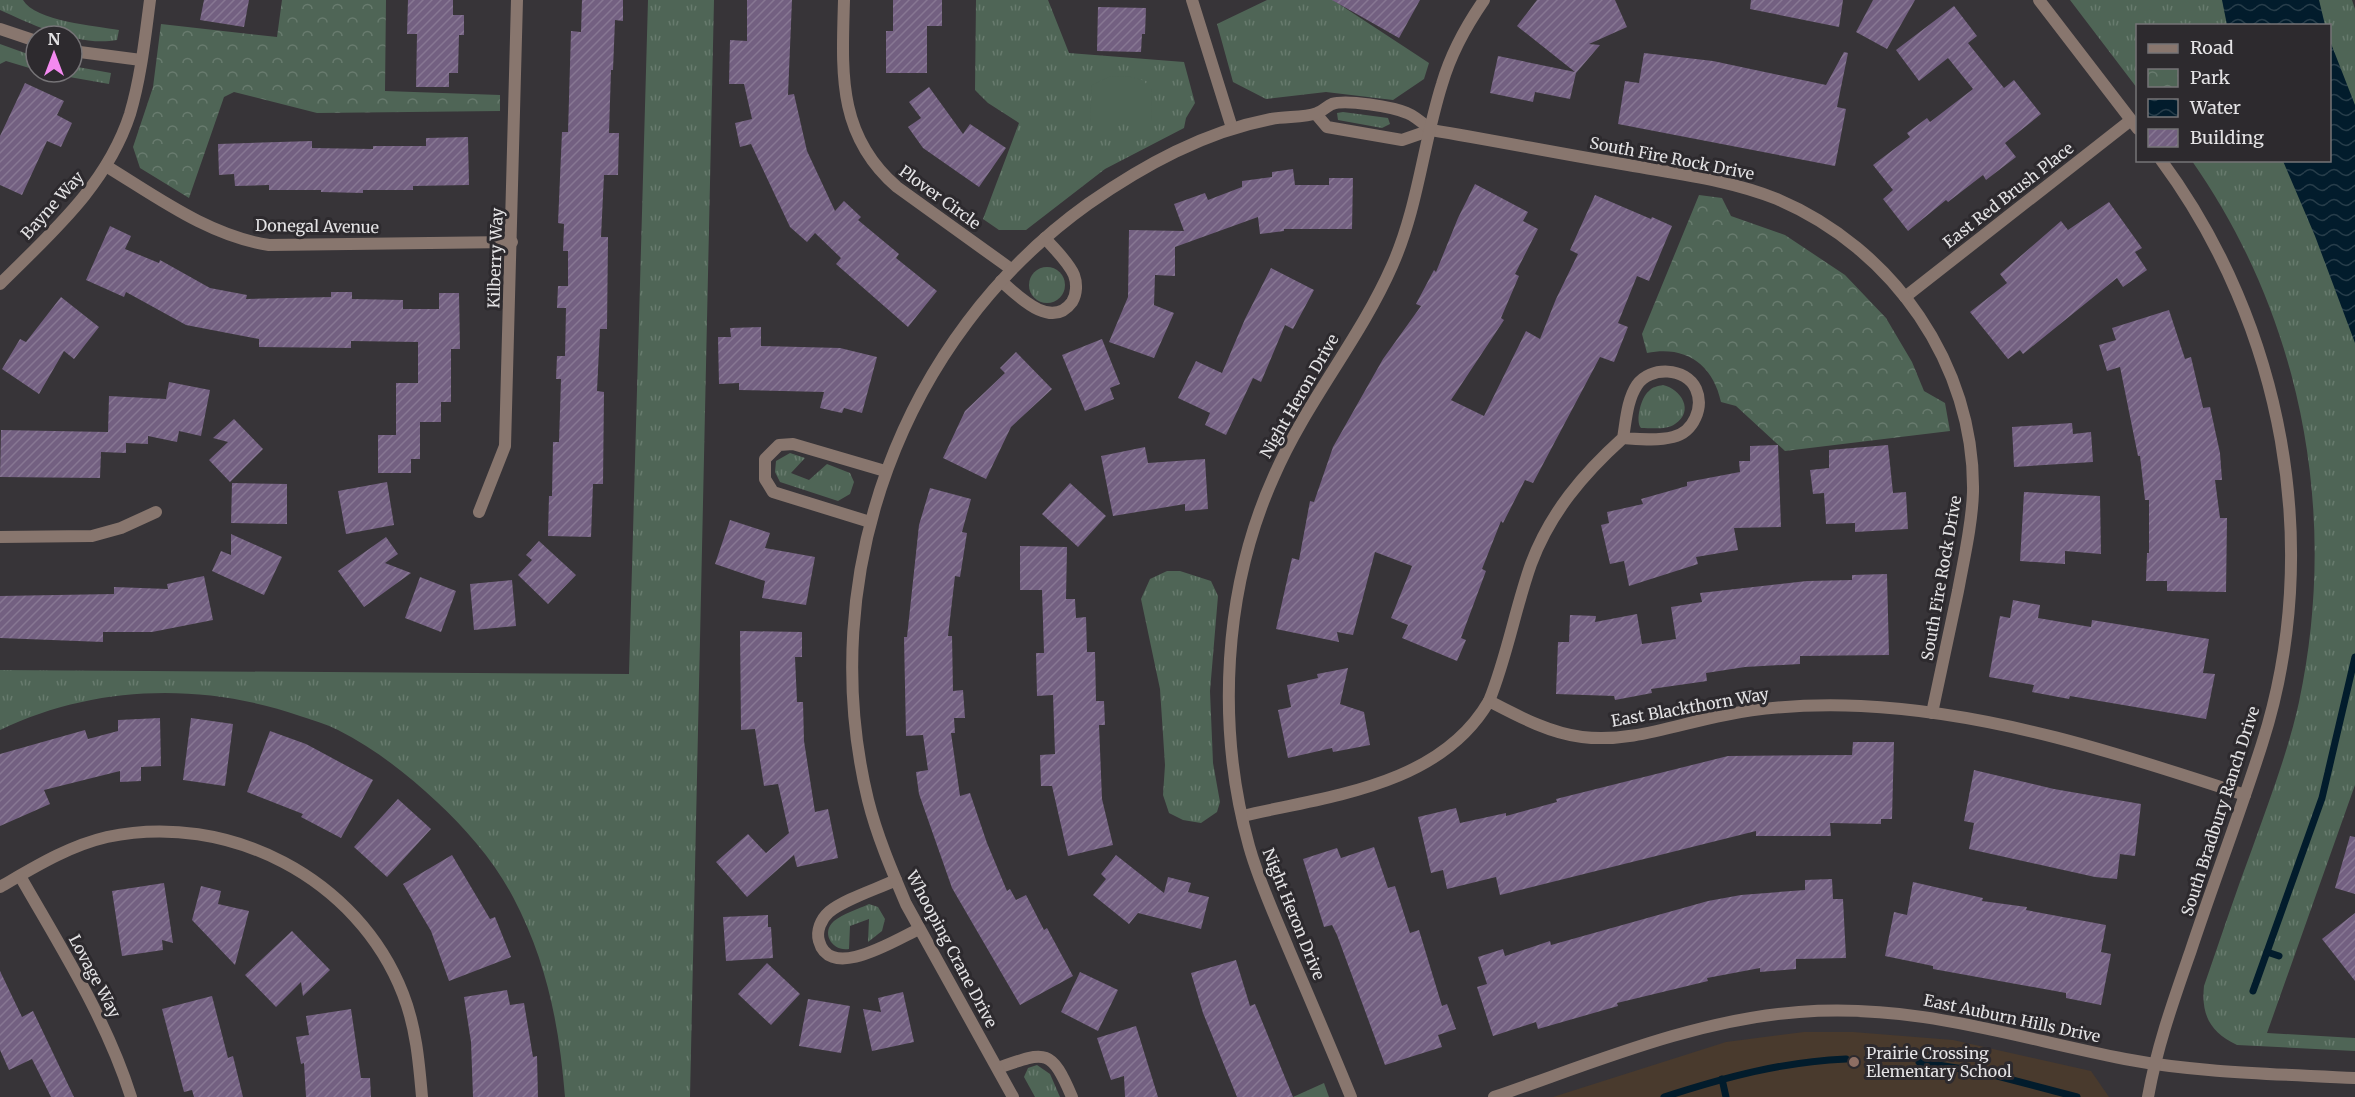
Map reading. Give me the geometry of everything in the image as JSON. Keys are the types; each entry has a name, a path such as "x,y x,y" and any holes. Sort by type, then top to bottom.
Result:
{"street":[{"name":"Bayne Way","path":"0,284 72,212 106,166 129,116 141,60 150,0"},
{"name":"Kilberry Way","path":"479,512 505,446 518,0"},
{"name":"Plover Circle","path":"844,0 843,67 846,101 864,150 884,176 897,187 1011,269"},
{"path":"1192,0 1232,128"},
{"name":"Night Heron Drive","path":"1351,1097 1263,886 1242,816 1231,742 1231,664 1238,596 1253,531 1273,476 1304,414 1370,309 1394,262 1410,218 1449,63 1484,0"},
{"path":"2038,0 2134,124"},
{"path":"0,29 24,37"},
{"path":"84,53 141,60"},
{"name":"Whooping Crane Drive","path":"1013,1097 919,929 896,880 869,802 854,705 852,633 870,522 885,471 913,407 939,362 970,316 1011,269 1045,238 1111,188 1180,148 1232,128 1280,117 1316,114 1334,104 1356,104 1409,113 1431,130"},
{"path":"1316,114 1327,127 1402,140 1431,130"},
{"name":"East Red Brush Place","path":"1905,297 2134,124"},
{"name":"South Fire Rock Drive","path":"1431,130 1718,182 1767,195 1804,212 1837,232 1873,262 1905,297 1932,333 1947,364 1962,407 1972,467 1970,522 1932,713"},
{"name":"South Bradbury Ranch Drive","path":"2148,1097 2163,1030 2268,722 2286,635 2290,538 2285,462 2270,386 2242,302 2202,220 2162,162"},
{"name":"Donegal Avenue","path":"106,166 210,228 224,235 253,242 283,245 512,242"},
{"path":"1001,281 1041,311 1058,312 1070,305 1076,290 1074,274 1045,238"},
{"path":"1242,816 1318,798 1410,771 1448,749 1470,727 1489,701 1498,678 1531,564 1547,530 1576,485 1623,438 1630,399 1638,384 1647,375 1659,371 1682,375 1695,387 1699,403 1697,413 1689,428 1683,433 1664,438 1623,438"},
{"path":"870,522 773,492 765,479 765,459 779,445 793,444 885,471"},
{"path":"0,537 92,536 121,528 156,512"},
{"name":"East Blackthorn Way","path":"1489,701 1559,732 1608,739 1644,734 1724,715 1783,707 1850,706 1932,713 2097,747 2245,795"},
{"path":"0,887 85,844 106,838 146,832 213,837 249,846 281,860 330,893 347,909 369,935 392,970 403,994 413,1026 422,1097"},
{"name":"Lovage Way","path":"20,876 96,1012 131,1097"},
{"path":"896,880 830,911 818,932 821,948 836,959 852,959 919,929"},
{"name":"East Auburn Hills Drive","path":"1494,1097 1687,1032 1740,1019 1799,1012 1853,1010 1920,1014 2154,1064 2355,1078"},
{"path":"998,1068 1034,1056 1045,1057 1055,1062 1072,1097"}],"shaded area":[{"name":"Prairie Crossing Elementary School","path":"1804,1032 1853,1032 1953,1040 2091,1071 2109,1097 1553,1097 1726,1042"}],"green space":[{"path":"0,0 23,0 40,13 82,24 32,24 0,10"},
{"path":"282,0 386,0 385,91 500,95 500,111 317,113 234,92 224,97 189,198 140,168 133,147 153,87 161,24 277,37"},
{"path":"648,0 714,0 690,1097 565,1097 550,994 535,945 513,897 488,858 469,834 414,781 390,762 351,737 319,722 263,705 187,694 148,693 73,704 36,715 0,730 0,670 629,674"},
{"path":"976,0 1048,0 1069,53 1184,62 1195,103 1186,118 1184,128 1105,169 1026,230 999,230 983,219 1019,123 988,103 975,90"},
{"path":"1267,0 1333,0 1429,63 1424,79 1393,100 1326,92 1266,99 1233,82 1217,24"},
{"path":"2070,0 2352,0 2355,9 2355,785 2267,1033 2355,1038 2355,1051 2237,1045 2220,1034 2209,1021 2203,996 2204,986 2295,721 2310,631 2315,560 2312,490 2302,420 2285,352 2261,285 2230,222 2193,162 2331,162 2331,24 2136,24 2136,87"},
{"path":"84,24 119,30 117,40 84,40"},
{"path":"0,44 24,53 24,66 6,61 0,64"},
{"path":"84,68 111,73 109,84 84,80"},
{"path":"1127,76 1142,80 1151,88 1152,122 1090,122 1092,85 1109,77"},
{"path":"1337,113 1388,118 1390,124 1382,128 1338,120"},
{"path":"1699,195 1722,198 1731,216 1785,235 1845,275 1886,318 1912,362 1924,391 1945,403 1950,431 1785,451 1736,406 1721,402 1711,377 1695,360 1673,352 1647,353 1642,334"},
{"path":"1047,267 1060,272 1065,285 1060,298 1047,303 1034,298 1029,285 1034,272"},
{"path":"1663,385 1675,391 1683,401 1685,407 1681,419 1668,427 1641,428 1639,415 1641,403 1652,389"},
{"path":"790,453 805,458 791,473 809,480 827,464 850,473 854,482 850,494 838,501 780,482 775,472 776,461"},
{"path":"1167,571 1180,571 1211,581 1218,596 1210,691 1213,763 1220,802 1217,812 1201,823 1183,820 1169,813 1163,795 1165,765 1160,689 1141,599 1150,579"},
{"path":"869,904 878,907 885,919 882,931 868,942 869,919 850,926 849,949 838,948 834,945 830,941 828,931 834,921"},
{"path":"1037,1065 1050,1074 1060,1097 1035,1097 1024,1077 1028,1068"},
{"path":"1324,1083 1329,1097 1293,1097"}],"water":[{"path":"2222,0 2319,0 2325,24 2227,24"},
{"path":"2331,44 2355,105 2355,343 2315,236 2283,162 2331,162"}],"building":[{"path":"204,0 249,0 244,27 200,20"},
{"path":"408,0 453,0 453,15 464,15 464,35 459,35 458,73 449,73 449,87 416,87 417,34 407,34"},
{"path":"582,0 623,0 623,21 615,20 609,133 619,133 618,175 604,175 601,237 608,237 607,329 600,329 597,391 604,392 603,484 593,484 591,537 548,536 549,496 552,496 553,442 559,442 561,379 556,379 557,356 565,356 566,308 557,308 558,286 568,286 568,251 563,251 564,224 558,223 562,132 568,132 571,31 581,32"},
{"path":"747,0 792,0 788,95 794,94 807,151 835,211 844,201 861,217 858,220 899,254 896,258 937,291 908,327 836,264 841,258 815,233 807,242 790,227 751,144 740,147 735,123 752,119 744,84 729,84 730,40 747,41"},
{"path":"893,0 942,0 942,26 927,26 927,73 886,73 886,31 893,31"},
{"path":"1332,0 1420,0 1399,38"},
{"path":"1537,0 1615,0 1627,27 1589,44 1600,45 1576,73 1570,99 1535,92 1533,102 1490,93 1498,56 1575,72 1517,26"},
{"path":"1751,0 1843,0 1839,27 1750,9"},
{"path":"1873,0 1915,0 1887,49 1856,32"},
{"path":"1954,6 1977,36 1968,43 2004,88 2014,80 2041,114 2005,143 2016,157 1986,180 1983,175 1948,202 1946,200 1908,231 1883,199 1893,190 1873,165 1910,137 1907,133 1927,118 1930,122 1973,89 1948,58 1919,81 1896,50"},
{"path":"1098,7 1146,8 1145,34 1142,34 1141,52 1097,51"},
{"path":"1844,52 1848,53 1837,107 1846,109 1835,166 1618,124 1625,81 1639,83 1644,53 1713,61 1826,85"},
{"path":"25,84 64,101 57,115 72,123 61,147 47,141 22,195 0,185 0,136"},
{"path":"929,87 963,134 970,124 1006,148 979,187 923,148 908,127 921,118 909,102"},
{"path":"468,137 469,185 413,186 413,190 363,190 363,193 269,190 269,185 235,186 234,174 219,175 218,144 312,141 312,148 373,149 373,146 426,146 426,138"},
{"path":"1293,169 1295,185 1329,185 1329,178 1353,178 1352,229 1284,229 1284,231 1260,234 1258,217 1175,247 1175,276 1155,275 1154,305 1174,313 1154,358 1109,342 1128,297 1129,230 1184,231 1174,204 1205,193 1208,200 1242,187 1242,181 1272,177 1272,172"},
{"path":"1475,184 1528,212 1523,221 1538,229 1515,274 1519,276 1501,318 1504,320 1451,400 1484,416 1526,331 1540,339 1578,254 1570,250 1595,195 1672,226 1649,281 1637,276 1618,323 1628,327 1614,362 1600,357 1533,483 1525,480 1503,523 1501,521 1482,569 1486,571 1461,638 1466,640 1457,661 1402,638 1408,625 1391,618 1412,566 1375,552 1353,635 1337,632 1339,642 1276,629 1292,558 1299,560 1310,501 1314,502 1333,447 1383,359 1421,306 1416,304 1434,270 1436,272"},
{"path":"2109,202 2142,248 2135,252 2147,270 2123,287 2117,278 2023,354 2020,350 2008,359 1970,312 2007,283 2000,274 2061,221 2068,230"},
{"path":"110,226 131,236 125,249 159,263 160,260 210,288 247,295 246,299 331,297 331,292 352,292 352,299 403,300 403,309 439,309 439,293 459,293 460,349 451,349 451,402 441,402 441,422 420,422 420,459 411,459 411,473 378,473 378,435 396,435 396,383 418,383 418,342 351,341 351,348 259,347 259,339 186,325 126,292 124,297 86,280"},
{"path":"1271,268 1314,290 1293,329 1285,325 1261,382 1253,378 1226,435 1205,425 1210,413 1178,398 1196,361 1222,373 1245,319"},
{"path":"61,297 99,327 74,359 64,351 39,394 2,369 20,339 26,342"},
{"path":"2169,310 2185,359 2191,357 2203,408 2210,407 2220,453 2222,480 2215,480 2220,518 2227,518 2226,592 2167,591 2167,581 2146,581 2147,553 2149,553 2149,500 2145,500 2140,456 2138,456 2120,367 2107,371 2099,345 2116,340 2112,328"},
{"path":"761,327 761,346 840,348 877,357 862,413 844,408 842,413 820,408 824,392 739,390 739,383 719,384 718,337 731,337 730,328"},
{"path":"1102,339 1120,384 1110,388 1114,399 1085,411 1062,355"},
{"path":"1016,352 1052,389 1011,427 986,479 943,458 965,411 1005,373 1000,368"},
{"path":"169,382 210,390 201,436 179,431 177,442 148,436 148,444 126,443 126,453 101,452 100,478 0,477 1,430 108,432 109,396 166,399"},
{"path":"234,419 263,449 230,482 209,460 228,442 213,438"},
{"path":"2072,423 2073,434 2091,432 2093,462 2014,467 2012,427"},
{"path":"1778,445 1781,527 1734,528 1738,550 1696,557 1698,564 1629,586 1624,561 1610,564 1601,525 1609,523 1607,512 1643,504 1641,499 1687,486 1687,482 1740,472 1739,461 1750,461 1750,446"},
{"path":"1888,445 1893,493 1906,492 1908,529 1855,532 1855,523 1826,524 1824,493 1813,494 1810,470 1829,468 1829,450"},
{"path":"1145,447 1148,463 1205,459 1208,509 1185,511 1185,504 1113,516 1101,456"},
{"path":"387,482 394,525 346,534 338,491"},
{"path":"232,483 287,484 287,524 231,523"},
{"path":"1070,483 1106,516 1078,547 1042,514"},
{"path":"930,488 971,499 962,532 967,533 960,577 955,576 948,636 952,636 953,691 963,690 965,718 954,718 955,733 951,733 960,796 970,793 1007,891 1010,889 1016,900 1026,895 1044,930 1047,928 1073,976 1020,1005 952,888 919,794 916,772 928,770 923,735 906,736 904,637 907,637 919,525"},
{"path":"2024,492 2100,496 2101,554 2065,551 2065,564 2020,561"},
{"path":"730,520 770,533 765,548 815,557 806,605 762,598 765,581 715,564"},
{"path":"231,534 282,557 264,595 212,571 221,551 231,555"},
{"path":"386,537 398,554 385,563 411,573 364,607 338,571"},
{"path":"539,541 576,575 548,604 518,575 532,560 526,555"},
{"path":"1020,546 1067,547 1066,599 1075,599 1076,618 1086,617 1087,652 1095,652 1096,701 1104,701 1105,725 1099,725 1102,799 1113,845 1068,856 1052,786 1041,786 1040,755 1055,754 1053,695 1037,696 1036,653 1044,653 1042,590 1020,590"},
{"path":"1887,574 1889,655 1800,656 1800,664 1745,667 1706,673 1707,681 1651,689 1652,693 1615,700 1614,696 1556,694 1558,642 1569,642 1570,615 1596,616 1595,622 1637,614 1642,644 1676,639 1671,607 1702,602 1700,593 1807,581 1852,580 1852,575"},
{"path":"204,576 213,620 152,632 103,632 103,642 0,638 0,596 114,594 114,587 168,589 167,584"},
{"path":"420,577 456,591 441,632 405,618"},
{"path":"512,580 516,626 474,630 470,584"},
{"path":"2013,600 2040,605 2038,618 2091,627 2092,620 2209,639 2203,673 2215,674 2206,719 2070,696 2069,699 2032,692 2034,685 1989,677 2000,616 2010,618"},
{"path":"740,631 802,632 802,657 795,657 797,702 803,702 804,741 815,812 828,809 838,858 797,867 794,855 747,897 716,862 748,834 766,853 789,833 778,784 764,786 755,729 741,730"},
{"path":"1348,668 1340,704 1364,712 1370,745 1333,752 1332,748 1288,758 1278,710 1291,707 1287,685 1318,678 1317,674"},
{"path":"160,718 161,766 141,767 141,781 120,782 120,771 44,790 50,804 0,826 0,754 85,730 88,739 118,731 118,720"},
{"path":"191,718 233,724 225,786 183,780"},
{"path":"270,731 306,744 373,780 341,838 301,817 303,814 247,792"},
{"path":"1853,742 1894,742 1892,819 1881,819 1881,824 1830,823 1831,836 1756,836 1756,831 1500,895 1496,877 1447,889 1443,870 1431,873 1418,817 1456,808 1460,823 1506,813 1506,816 1557,802 1556,799 1728,756 1852,755"},
{"path":"1974,770 2054,789 2141,804 2135,856 2120,854 2117,879 2095,877 1969,849 1974,823 1964,821"},
{"path":"398,799 431,829 387,877 354,847"},
{"path":"2350,836 2355,837 2355,894 2335,888"},
{"path":"1374,847 1388,888 1395,886 1410,933 1419,930 1442,1006 1447,1004 1456,1029 1438,1035 1442,1047 1385,1065 1337,935 1332,925 1324,927 1303,859 1337,848 1341,858"},
{"path":"452,855 490,919 495,917 511,957 449,981 431,931 403,884"},
{"path":"1116,855 1164,893 1168,877 1191,883 1188,892 1209,897 1201,929 1138,913 1129,924 1093,895 1106,879 1101,874"},
{"path":"1832,879 1833,899 1843,899 1846,958 1796,959 1796,969 1760,972 1760,968 1707,978 1708,981 1617,1003 1618,1006 1538,1029 1536,1022 1493,1036 1477,987 1487,984 1478,957 1503,949 1505,956 1550,941 1551,945 1708,901 1741,895 1805,890 1805,880"},
{"path":"1913,882 1983,898 1982,901 2027,907 2026,910 2106,925 2101,952 2111,954 2101,1005 2066,998 2066,993 1933,969 1933,966 1885,956 1894,912 1907,915"},
{"path":"164,883 173,943 162,940 163,950 122,956 112,891"},
{"path":"201,886 221,891 218,904 249,911 235,965 192,920"},
{"path":"2355,913 2355,981 2322,939"},
{"path":"768,915 773,958 726,961 723,917"},
{"path":"292,931 330,970 303,996 301,982 276,1007 245,975"},
{"path":"1236,960 1250,1006 1255,1004 1293,1097 1237,1097 1203,1013 1191,973"},
{"path":"767,963 800,994 771,1025 738,994"},
{"path":"0,971 22,1017 33,1011 74,1097 51,1097 32,1059 9,1070 0,1050"},
{"path":"1080,972 1118,990 1098,1031 1061,1012"},
{"path":"507,990 510,1005 524,1003 533,1057 537,1056 538,1097 473,1097 471,1042 464,997"},
{"path":"903,992 914,1042 872,1051 863,1009 881,1012 878,998"},
{"path":"212,996 228,1058 233,1056 243,1097 194,1097 192,1090 184,1092 162,1009"},
{"path":"808,999 850,1006 841,1053 799,1046"},
{"path":"351,1009 361,1078 370,1078 371,1097 306,1097 304,1063 301,1064 296,1037 309,1035 306,1016"},
{"path":"1136,1026 1158,1097 1125,1097 1124,1076 1111,1080 1097,1038"}],"waterway":[{"path":"2253,991 2322,798 2355,657"},
{"path":"2267,952 2279,956"},
{"path":"1664,1097 1709,1083 1776,1067 1846,1059"},
{"path":"1919,1062 1982,1072 2077,1097"},
{"path":"1722,1079 1726,1097"}],"place":[{"name":"Prairie Crossing Elementary School","path":"1854,1062"}]}
